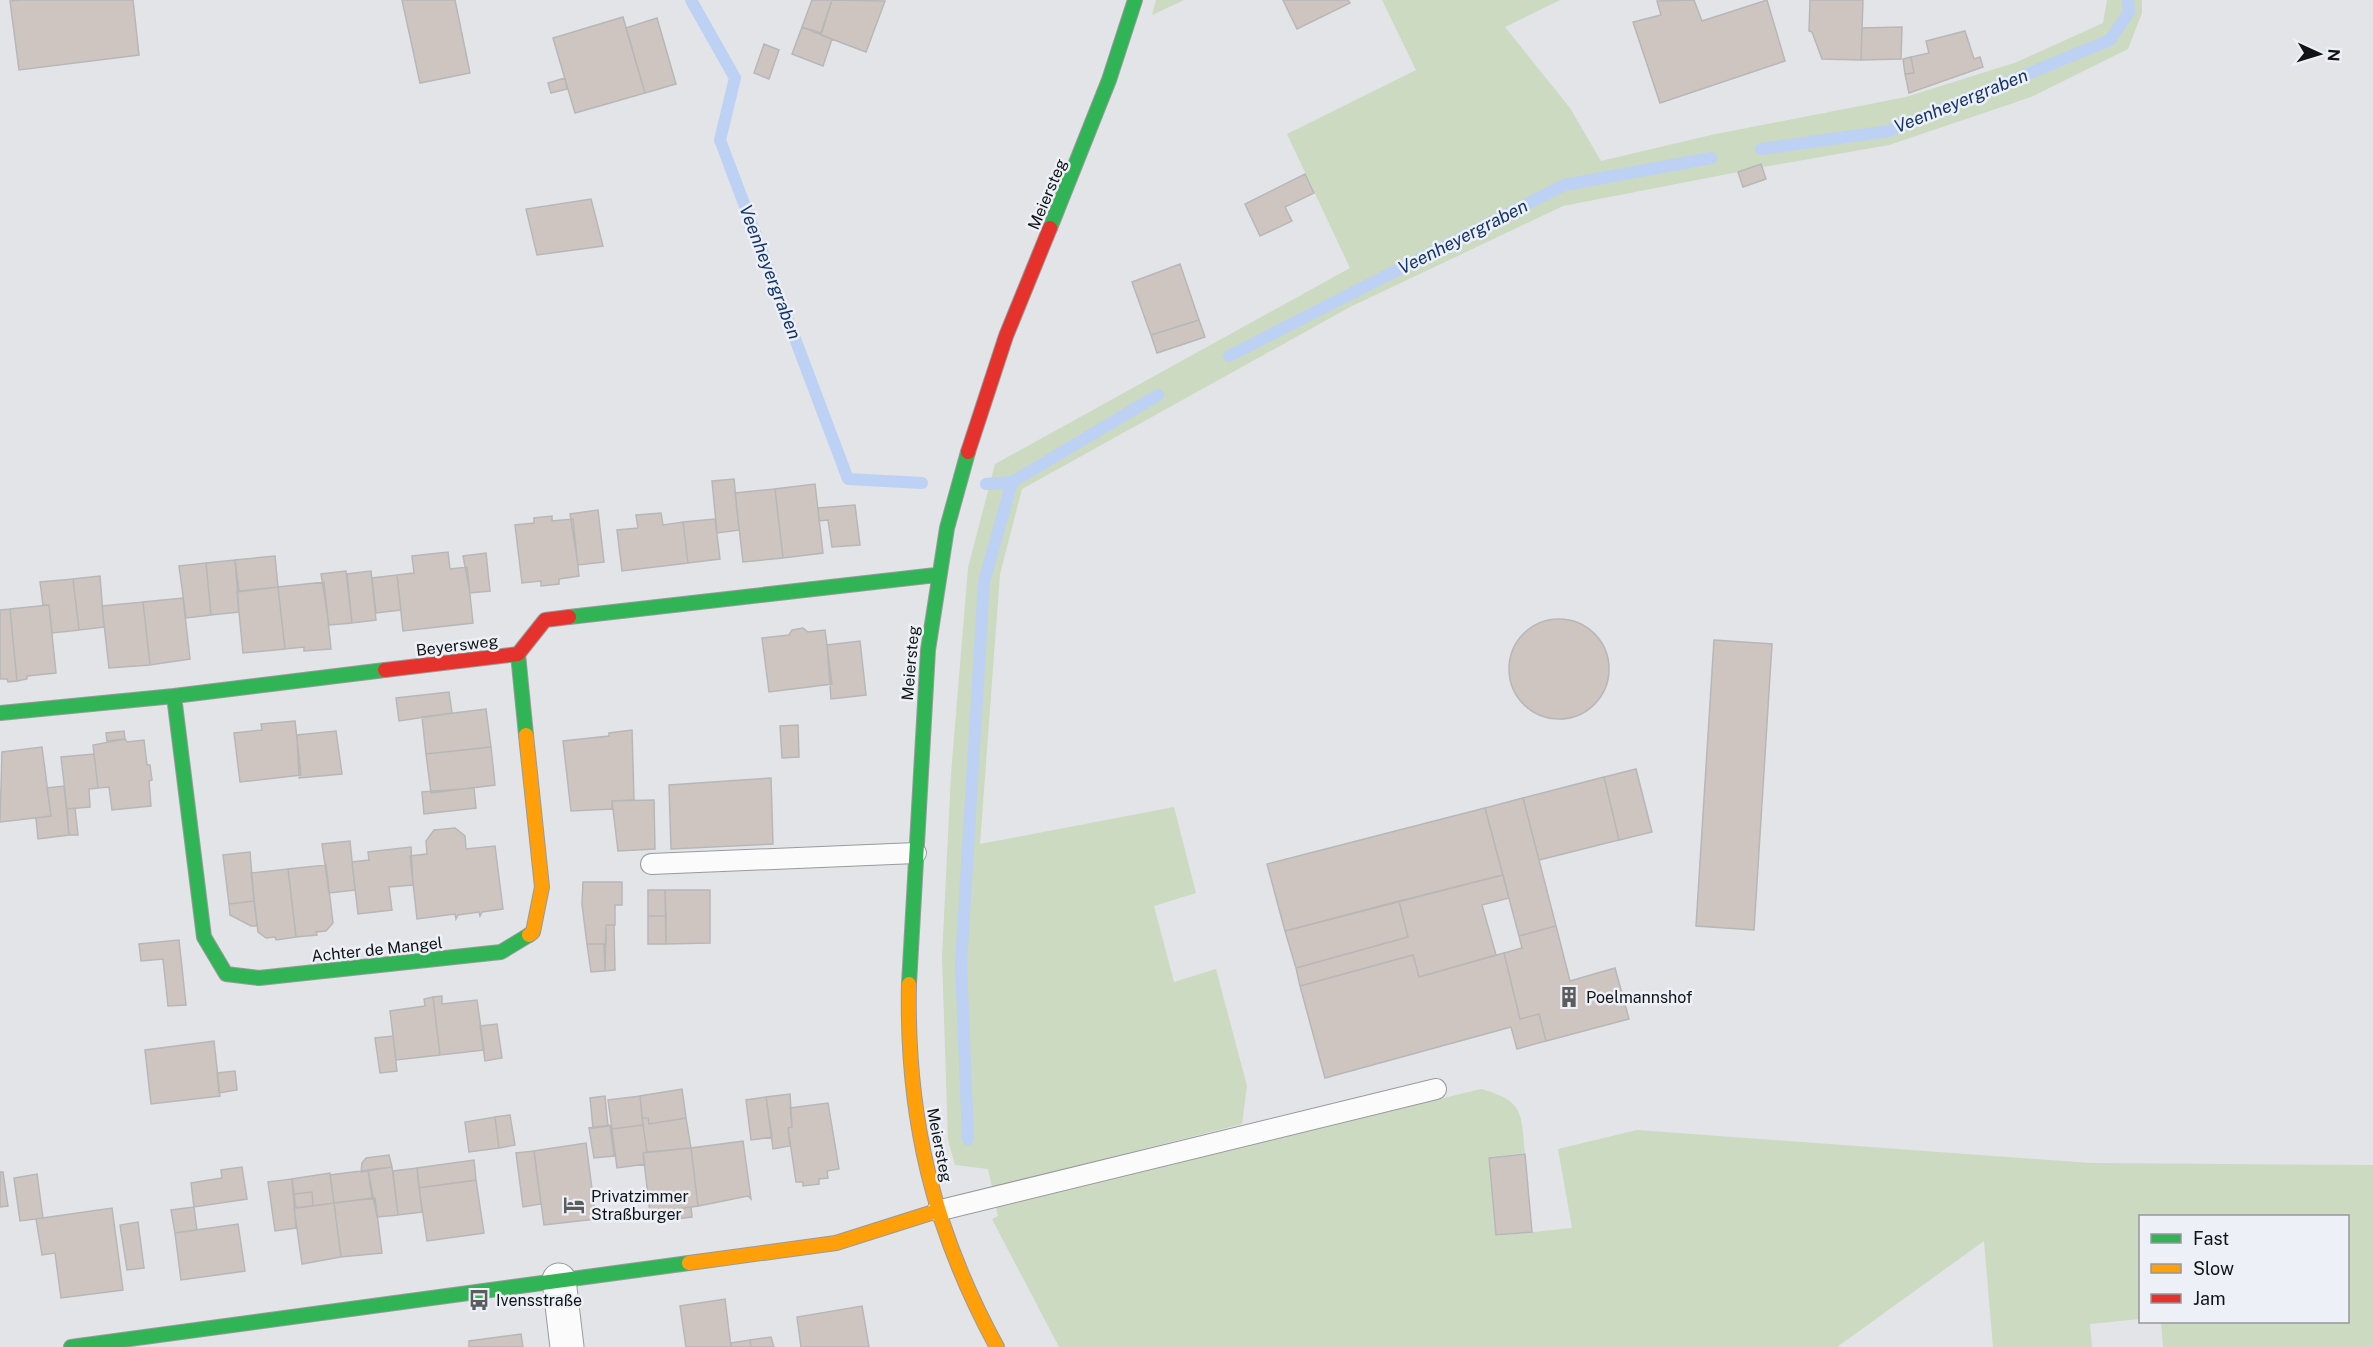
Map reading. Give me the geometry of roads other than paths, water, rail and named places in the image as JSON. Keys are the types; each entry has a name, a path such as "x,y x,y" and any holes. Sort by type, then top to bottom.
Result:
{"street":[{"name":"Meiersteg","path":"997,1347 975,1309 937,1212 918,1129 910,1061 923,687 936,575 956,490 1013,318 1101,106 1135,0"},
{"name":"Beyersweg","path":"0,713 174,696 518,654 545,620 936,575"},
{"name":"Achter de Mangel","path":"174,696 204,937 226,974 259,978 501,952 533,932 542,887 518,654"},
{"path":"71,1347 117,1344 559,1280 836,1243 937,1212"},
{"path":"559,1280 567,1347"}],"lane":[{"path":"651,864 916,853"},
{"path":"937,1212 1436,1089"}],"waterway":[{"name":"Veenheyergraben","path":"691,0 735,78 720,140 848,479 922,483"},
{"name":"Veenheyergraben","path":"1761,149 1889,131 2110,40 2129,12 2128,0"},
{"name":"Veenheyergraben","path":"1229,356 1564,185 1711,158"},
{"name":"Veenheyergraben","path":"986,484 1012,482 1158,395"},
{"path":"968,1139 961,964 984,582 1012,482"}],"place":[{"name":"Poelmannshof","path":"1569,997"},
{"name":"Privatzimmer Straßburger","path":"574,1205"},
{"name":"Ivensstraße","path":"479,1300"}]}
